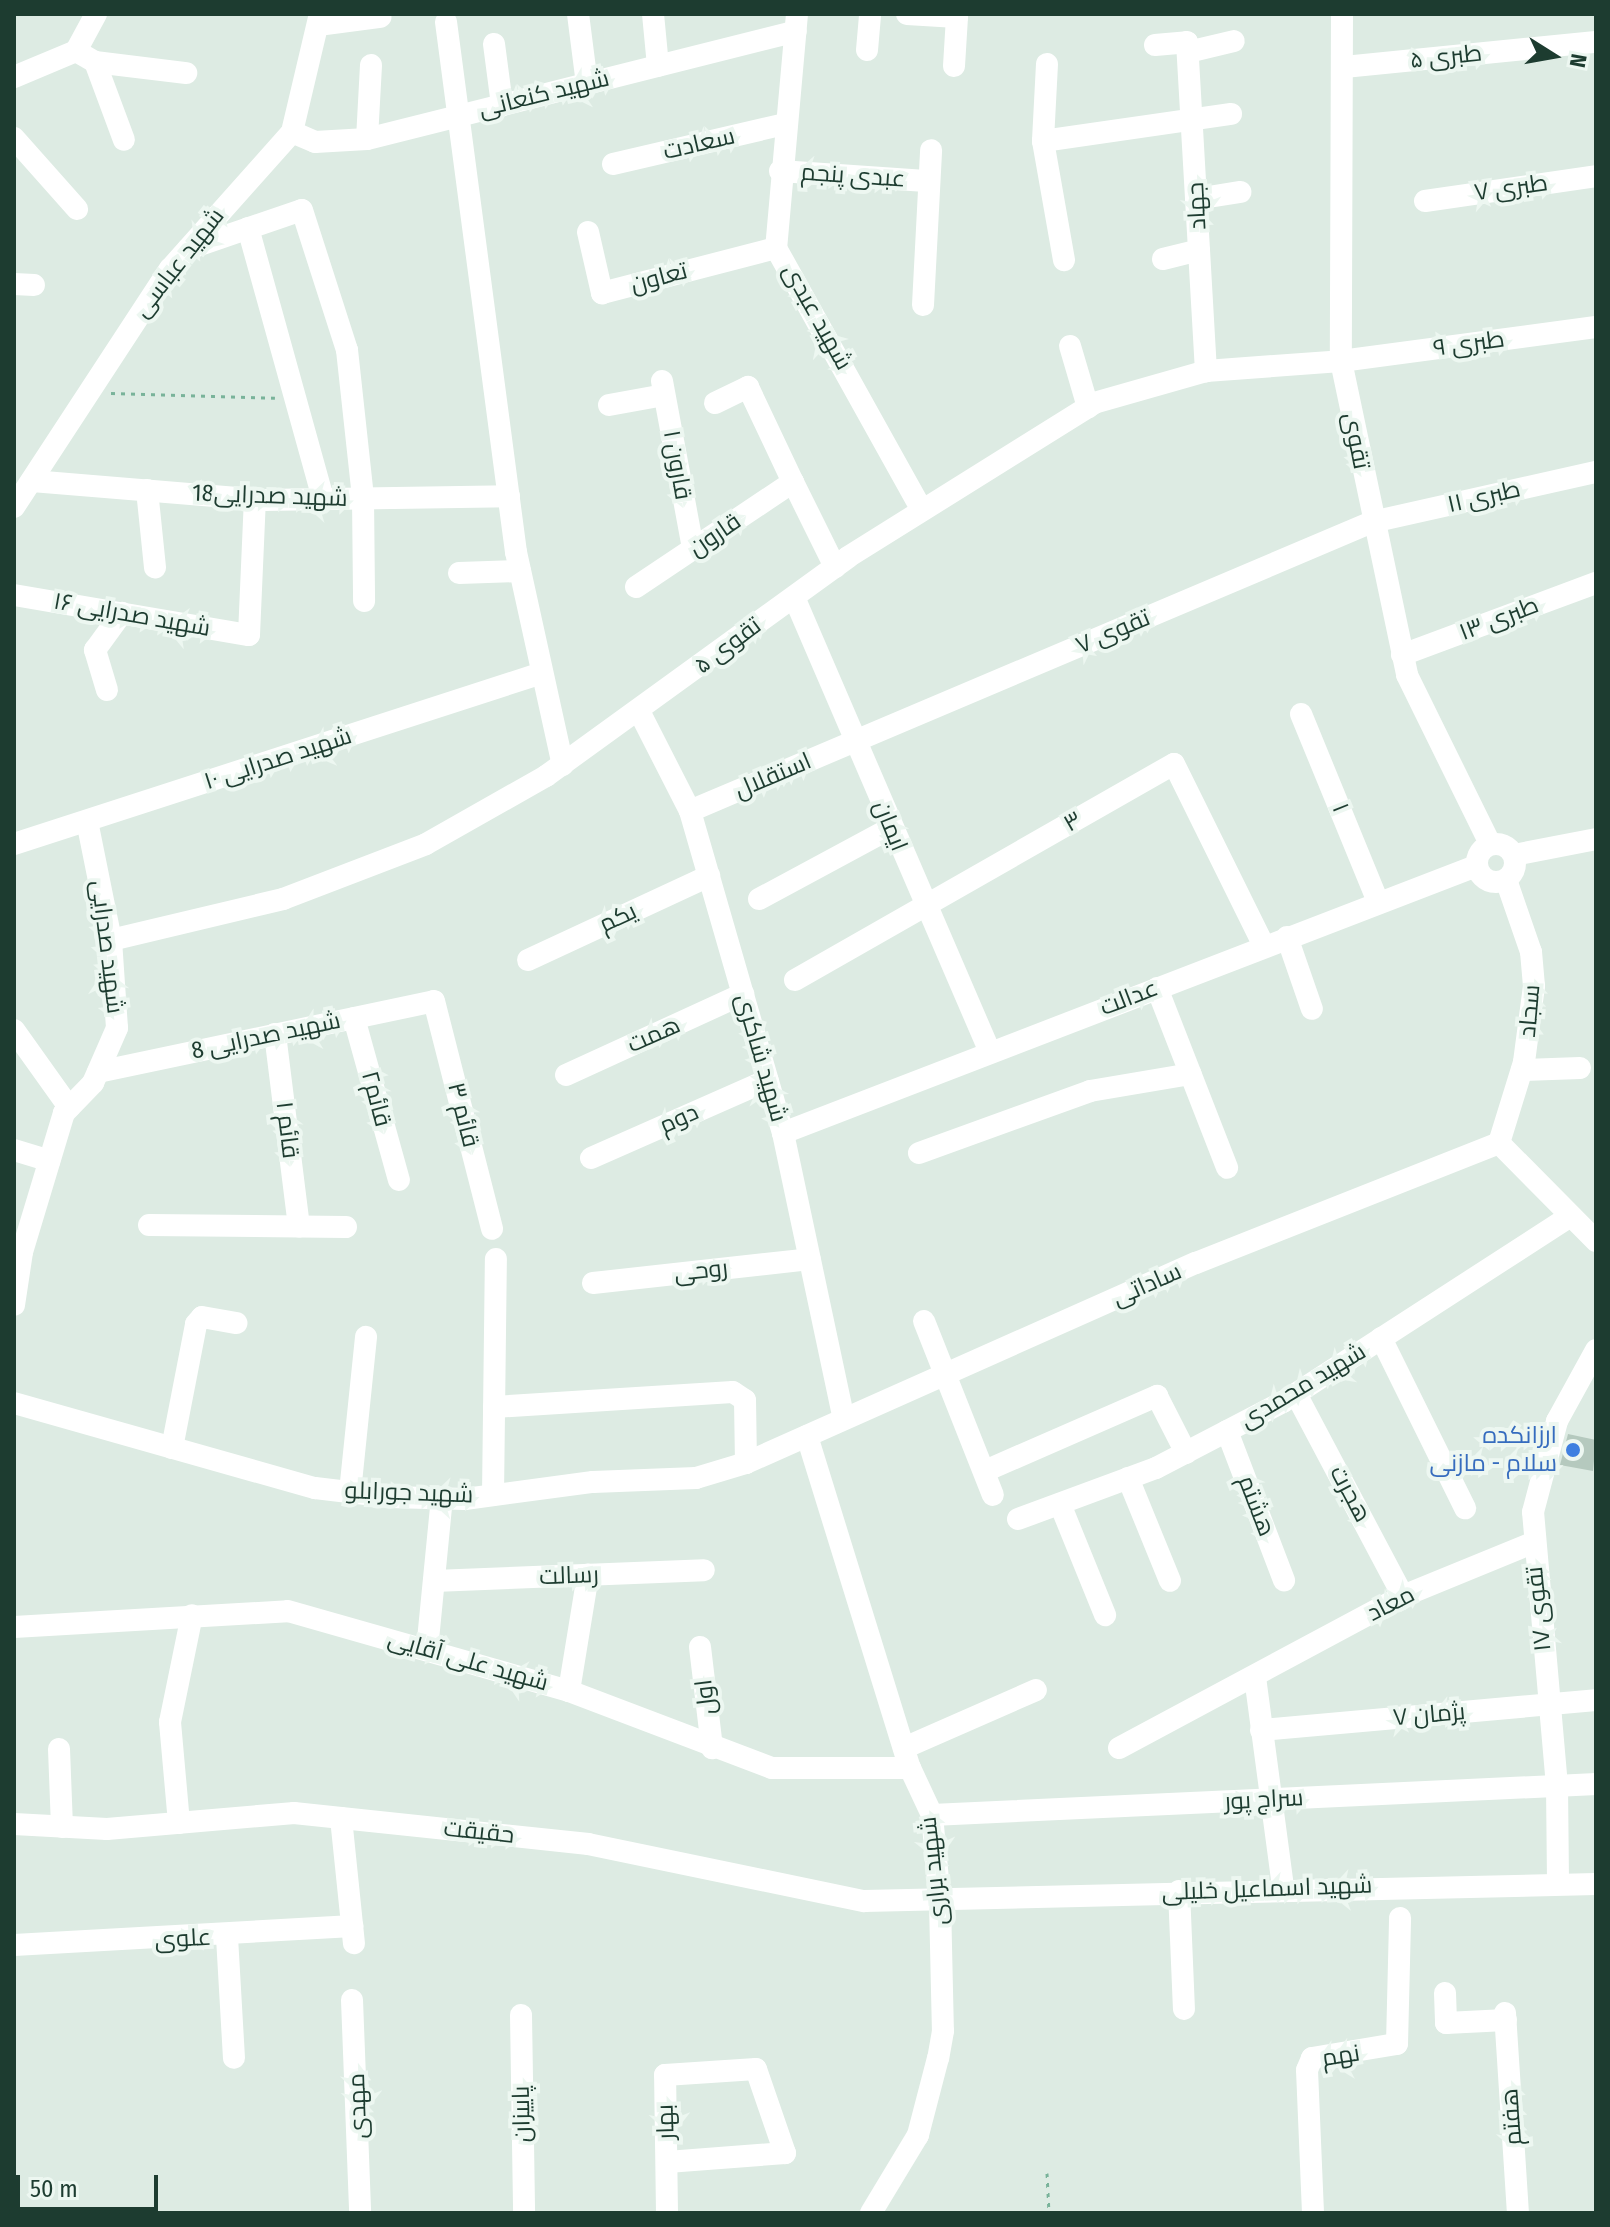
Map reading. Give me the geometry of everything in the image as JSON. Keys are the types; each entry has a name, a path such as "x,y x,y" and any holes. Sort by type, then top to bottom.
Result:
{"street":[{"path":"96,14 85,56 124,140"},
{"path":"578,14 587,84"},
{"path":"653,14 658,66"},
{"path":"867,50 870,14"},
{"path":"907,14 957,17 954,66"},
{"name":"تقوی","path":"1342,14 1341,361 1402,655 1490,844"},
{"path":"319,20 380,17"},
{"name":"شهید عباسی","path":"14,507 85,393 187,249 292,132 319,20"},
{"path":"446,22 455,116 520,571 563,765"},
{"name":"شهید کنعانی","path":"292,132 315,142 367,139 658,66 796,22"},
{"name":"شهید عبدی","path":"796,22 780,171 776,248 922,510"},
{"path":"1155,45 1187,47 1234,41"},
{"name":"طبری ۵","path":"1344,67 1596,42"},
{"path":"494,44 502,105"},
{"name":"جهاد","path":"1187,47 1206,371"},
{"path":"14,77 85,56 186,73"},
{"path":"1047,64 1043,141 1064,260"},
{"path":"367,139 371,65"},
{"path":"1043,141 1231,114"},
{"name":"سعادت","path":"613,164 785,124"},
{"path":"14,138 77,209"},
{"path":"923,305 926,181 931,150"},
{"name":"عبدی پنجم","path":"780,171 926,181"},
{"name":"طبری ۷","path":"1425,201 1596,176"},
{"path":"1196,199 1240,192"},
{"path":"187,249 302,210 347,350 363,498 364,601"},
{"path":"248,228 323,499"},
{"name":"تعاون","path":"588,232 602,293 776,248"},
{"path":"1163,259 1199,250"},
{"name":"طبری ۹","path":"1341,361 1596,327"},
{"path":"1070,346 1088,407"},
{"name":"تقوی ۵","path":"111,940 297,894 426,844 563,765 835,567 1088,407 1206,371 1341,361"},
{"path":"715,403 748,387 835,567"},
{"name":"قارون ۱","path":"609,405 663,388 693,549"},
{"name":"طبری ۱۱","path":"1372,522 1596,472"},
{"name":"شهید صدرایی18","path":"32,481 255,499 509,496"},
{"name":"قارون","path":"636,587 793,482"},
{"path":"147,490 155,568"},
{"name":"شهید صدرایی ۱۶","path":"14,595 249,635 255,499"},
{"name":"تقوی ۷","path":"855,741 1372,522"},
{"path":"459,573 520,571"},
{"name":"طبری ۱۳","path":"1402,655 1596,583"},
{"name":"ایمان","path":"794,597 924,907 990,1052"},
{"path":"107,690 95,650 122,613"},
{"name":"شهید صدرایی ۱۰","path":"14,844 542,673"},
{"name":"شهید شاکری","path":"639,711 690,811 709,876 783,1133 844,1419"},
{"name":"۱","path":"1301,714 1378,902"},
{"name":"استقلال","path":"690,811 855,741"},
{"name":"۳","path":"795,980 1174,764 1264,946"},
{"name":"شهید صدرایی","path":"14,1305 49,1161 69,1107 98,1072 117,1028 111,940 87,821"},
{"path":"759,899 891,828"},
{"path":"1514,855 1506,880 1488,881 1476,866 1490,844 1514,855 1596,839"},
{"name":"عدالت","path":"783,1133 1476,866"},
{"name":"یکم","path":"528,960 709,876"},
{"name":"سجاد","path":"1496,1144 1522,1070 1534,986 1531,952 1506,880"},
{"path":"1287,937 1312,1009"},
{"path":"1157,988 1227,1168"},
{"name":"همت","path":"566,1075 743,994"},
{"name":"شهید صدرایی 8","path":"98,1072 434,1001"},
{"name":"قائم ۳","path":"434,1001 492,1229"},
{"name":"قائم۲","path":"354,1018 399,1180"},
{"path":"14,1030 69,1107"},
{"name":"قائم ۱","path":"275,1034 299,1227"},
{"path":"1522,1070 1580,1068"},
{"path":"919,1153 1090,1091 1191,1074"},
{"name":"دوم","path":"591,1158 768,1080"},
{"path":"1496,1144 1596,1241"},
{"name":"ساداتی","path":"807,1436 1196,1263 1496,1144"},
{"path":"14,1150 49,1161"},
{"name":"شهید محمدی","path":"1018,1519 1186,1453 1296,1394 1570,1216"},
{"path":"149,1225 346,1227"},
{"path":"493,1495 496,1259"},
{"name":"روحی","path":"593,1283 810,1259"},
{"path":"172,1448 196,1324 202,1317 236,1323"},
{"path":"924,1321 943,1376 993,1495"},
{"path":"350,1492 366,1337"},
{"path":"1381,1338 1465,1508"},
{"name":"تقوی ۱۷","path":"1558,1881 1557,1786 1532,1543 1533,1512 1557,1421 1595,1354"},
{"path":"494,1407 733,1392 745,1400 746,1463"},
{"name":"هجرت","path":"1296,1394 1403,1596"},
{"path":"985,1471 1157,1396 1186,1453"},
{"name":"شهید جورابلو","path":"14,1403 172,1448 350,1492 442,1498 696,1478 746,1463 807,1436"},
{"name":"هشتم","path":"1227,1431 1284,1580"},
{"name":"شهید براری","path":"807,1436 907,1758 932,1815 940,1902 943,2031 938,2058 918,2135 871,2213"},
{"path":"1128,1478 1170,1581"},
{"path":"427,1650 442,1498"},
{"path":"1060,1504 1105,1615"},
{"name":"معاد","path":"1119,1748 1403,1596 1532,1543"},
{"name":"رسالت","path":"434,1581 704,1570"},
{"path":"569,1691 588,1575"},
{"name":"شهید علی آقایی","path":"14,1627 288,1611 569,1691 712,1748 772,1768 907,1758"},
{"path":"179,1823 170,1722 192,1615"},
{"name":"اول","path":"700,1647 712,1748"},
{"path":"1255,1677 1283,1887"},
{"path":"907,1758 1036,1690"},
{"name":"پژمان ۷","path":"1261,1730 1596,1700"},
{"path":"59,1749 62,1827"},
{"name":"سراج پور","path":"932,1815 1596,1784"},
{"name":"حقیقت","path":"14,1824 62,1827 179,1823 294,1813 588,1844 864,1901 940,1902"},
{"name":"علوی","path":"14,1945 353,1934 341,1818"},
{"name":"شهید اسماعیل خلیلی","path":"940,1902 967,1894 1558,1881 1596,1884"},
{"path":"1179,1891 1184,2009"},
{"name":"نهم","path":"1313,2213 1307,2070 1312,2058 1397,2044 1400,1918"},
{"path":"227,1937 234,2058"},
{"name":"هفتم","path":"1445,1993 1446,2023 1506,2017 1518,2213"},
{"name":"مهدی","path":"352,2000 360,2213"},
{"name":"پاییزان","path":"521,2015 524,2213"},
{"name":"بهار","path":"667,2162 785,2153 756,2069 665,2075 667,2213"}],"path":[{"path":"85,393 295,398"},
{"path":"1047,2173 1049,2213"}],"building":[{"name":"ارزانکده سلام - مازنی","path":"1568,1434 1596,1440 1593,1471 1560,1465"}],"place":[{"name":"ارزانکده سلام - مازنی","path":"1573,1450"}]}
